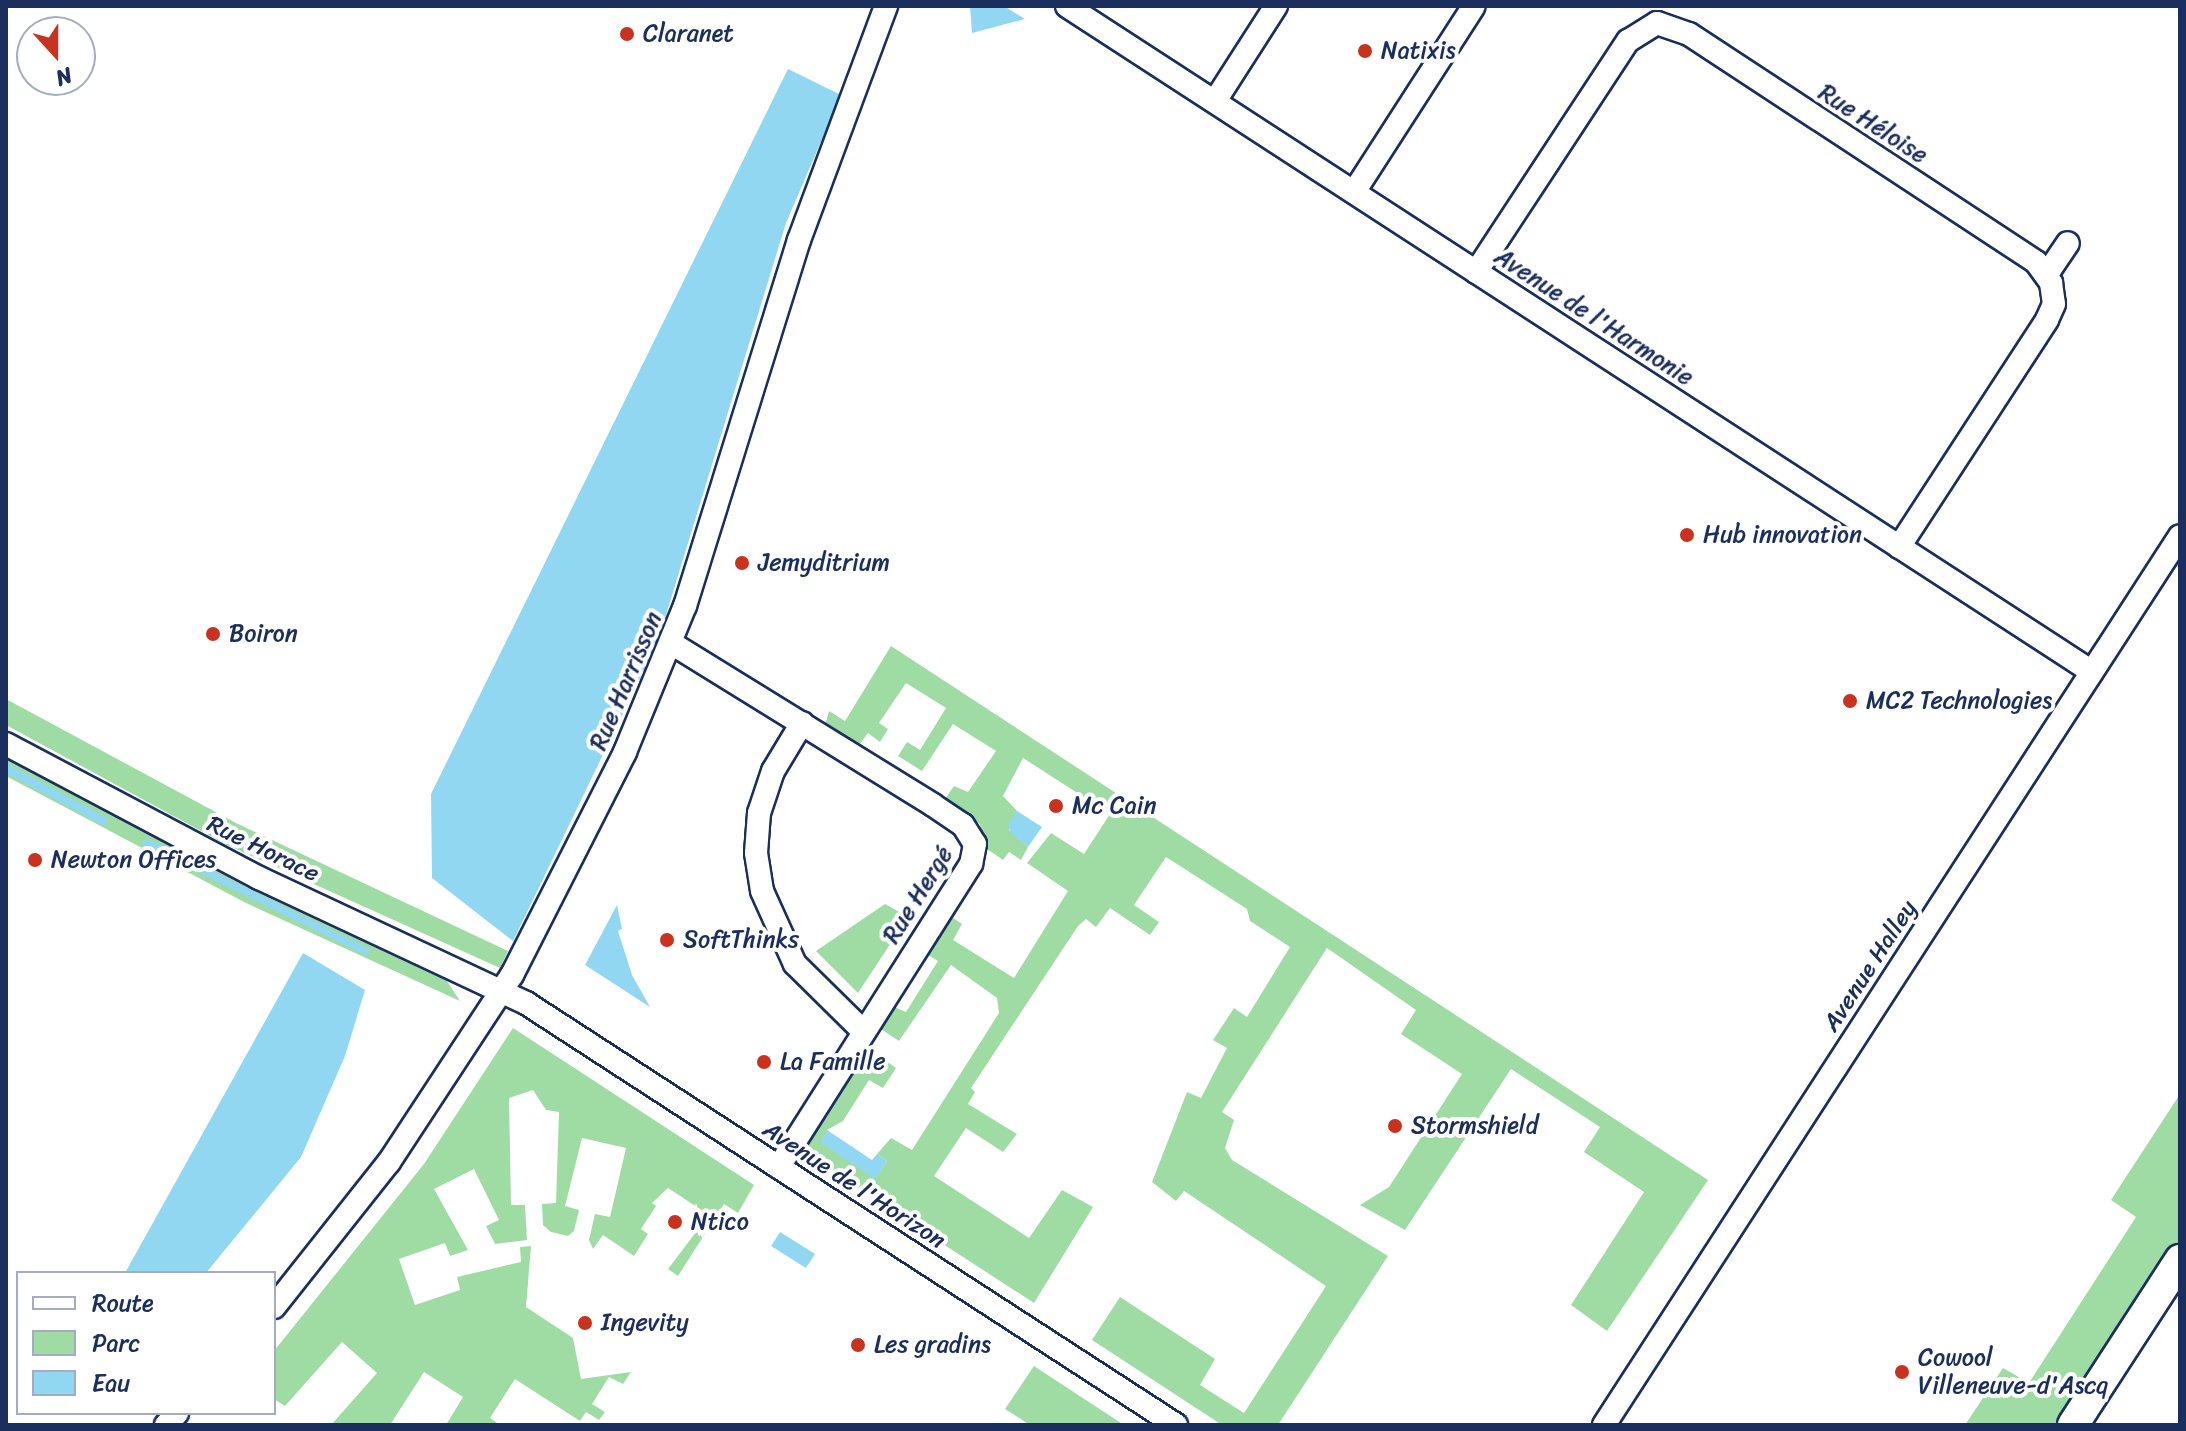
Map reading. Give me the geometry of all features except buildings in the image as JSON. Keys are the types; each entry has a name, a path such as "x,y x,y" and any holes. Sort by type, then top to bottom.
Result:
{"main road":[{"path":"2073,1425 2180,1260"}],"street":[{"name":"Rue Harrisson","path":"276,1305 371,1187 501,992 609,787 671,643 795,251 886,6"},
{"name":"Avenue de l'Harmonie","path":"1067,6 2092,672"},
{"path":"1215,101 1276,6"},
{"path":"1354,192 1474,6"},
{"name":"Rue Héloise","path":"1476,272 1628,41 1657,23 1689,34 2047,274"},
{"path":"1899,547 2047,320 2054,304 2047,274 2068,243"},
{"name":"Avenue Halley","path":"1604,1425 2180,536"},
{"name":"Rue Hergé","path":"671,643 963,825 975,844 971,864 779,1167"},
{"path":"802,723 773,771 759,813 762,891 795,964 863,1031"},
{"name":"Rue Horace","path":"6,744 259,878 501,992"},
{"name":"Avenue de l'Horizon","path":"501,992 779,1167 1176,1425"}],"green space":[{"path":"891,646 1708,1180 1607,1331 1571,1305 1644,1192 1584,1152 1600,1127 1511,1069 1405,1230 1360,1205 1389,1187 1462,1074 1401,1034 1416,1010 1327,948 1222,1112 1234,1120 1225,1148 1232,1160 1388,1256 1278,1425 1222,1425 1092,1340 1120,1297 1215,1359 1200,1385 1244,1413 1326,1286 1184,1191 1176,1201 1152,1182 1187,1092 1201,1098 1227,1048 1213,1040 1234,1008 1247,1017 1290,947 1250,921 1247,909 1166,857 1134,905 1159,922 1150,935 1110,908 1096,927 1086,919 1078,926 971,1088 975,1092 968,1104 1017,1134 1003,1152 966,1128 934,1176 1029,1238 1062,1190 1093,1207 1034,1303 798,1150 866,1047 896,1068 883,1088 869,1080 843,1121 827,1130 875,1178 887,1161 877,1154 891,1138 912,1150 999,1013 997,998 951,965 899,1041 878,1027 892,1006 906,1012 938,961 925,953 950,916 962,924 953,940 1014,978 1068,891 1027,863 1051,833 1084,854 1110,814 1023,758 1003,796 1017,811 1009,830 1028,847 1021,860 1009,852 1003,860 987,849 980,824 945,799 954,786 968,792 996,751 953,724 922,771 898,756 907,742 920,750 946,708 906,683 879,723 888,729 880,742 868,733 859,745 825,726 829,711 845,721"},
{"path":"6,699 236,823 508,951 500,968 225,844 6,725"},
{"path":"6,758 250,889 447,981 460,1001 246,903 6,776"},
{"path":"885,904 908,917 858,993 816,951"},
{"path":"513,1028 754,1185 738,1213 724,1204 678,1276 668,1269 709,1215 668,1188 652,1203 656,1206 641,1229 648,1234 634,1256 603,1235 593,1249 589,1240 595,1214 610,1217 626,1148 582,1138 565,1206 579,1210 574,1231 568,1236 551,1232 543,1225 542,1204 556,1203 559,1112 546,1110 533,1090 509,1098 511,1205 525,1205 527,1240 495,1244 486,1226 499,1220 474,1169 434,1189 468,1250 450,1256 445,1243 399,1259 415,1305 460,1290 457,1277 521,1262 520,1247 531,1246 526,1307 573,1338 581,1379 631,1372 623,1384 609,1377 592,1404 605,1412 599,1420 586,1412 580,1421 515,1379 490,1418 500,1425 446,1425 463,1397 424,1372 390,1425 331,1425 377,1373 342,1342 285,1406 276,1400 276,1349 424,1164"},
{"path":"2180,1094 2180,1244 2061,1425 1965,1425 2003,1368 2029,1383 2136,1217 2111,1200"},
{"path":"1034,1366 1124,1425 1030,1425 1005,1409"}],"water":[{"path":"970,6 1004,6 1025,19 972,33"},
{"path":"788,69 841,95 786,223 658,641 513,941 432,878 431,794"},
{"path":"6,763 109,819 104,826 6,773"},
{"path":"1017,811 1042,827 1028,847 1010,832 1008,824"},
{"path":"145,838 370,949 367,956 141,844"},
{"path":"617,905 622,929 618,931 632,975 650,1007 585,965"},
{"path":"303,953 365,990 345,1056 301,1157 208,1271 126,1271"},
{"path":"827,1130 872,1160 877,1154 887,1161 875,1179 820,1142"},
{"path":"780,1232 815,1254 806,1268 771,1246"}],"place":[{"name":"Claranet","path":"627,34"},
{"name":"Natixis","path":"1365,51"},
{"name":"Hub innovation","path":"1687,535"},
{"name":"Jemyditrium","path":"742,563"},
{"name":"Boiron","path":"213,634"},
{"name":"MC2 Technologies","path":"1850,701"},
{"name":"Mc Cain","path":"1056,806"},
{"name":"Newton Offices","path":"35,860"},
{"name":"SoftThinks","path":"667,940"},
{"name":"La Famille","path":"764,1062"},
{"name":"Stormshield","path":"1395,1126"},
{"name":"Ntico","path":"675,1222"},
{"name":"Ingevity","path":"585,1323"},
{"name":"Les gradins","path":"858,1345"},
{"name":"Cowool Villeneuve-d'Ascq","path":"1902,1372"}]}
